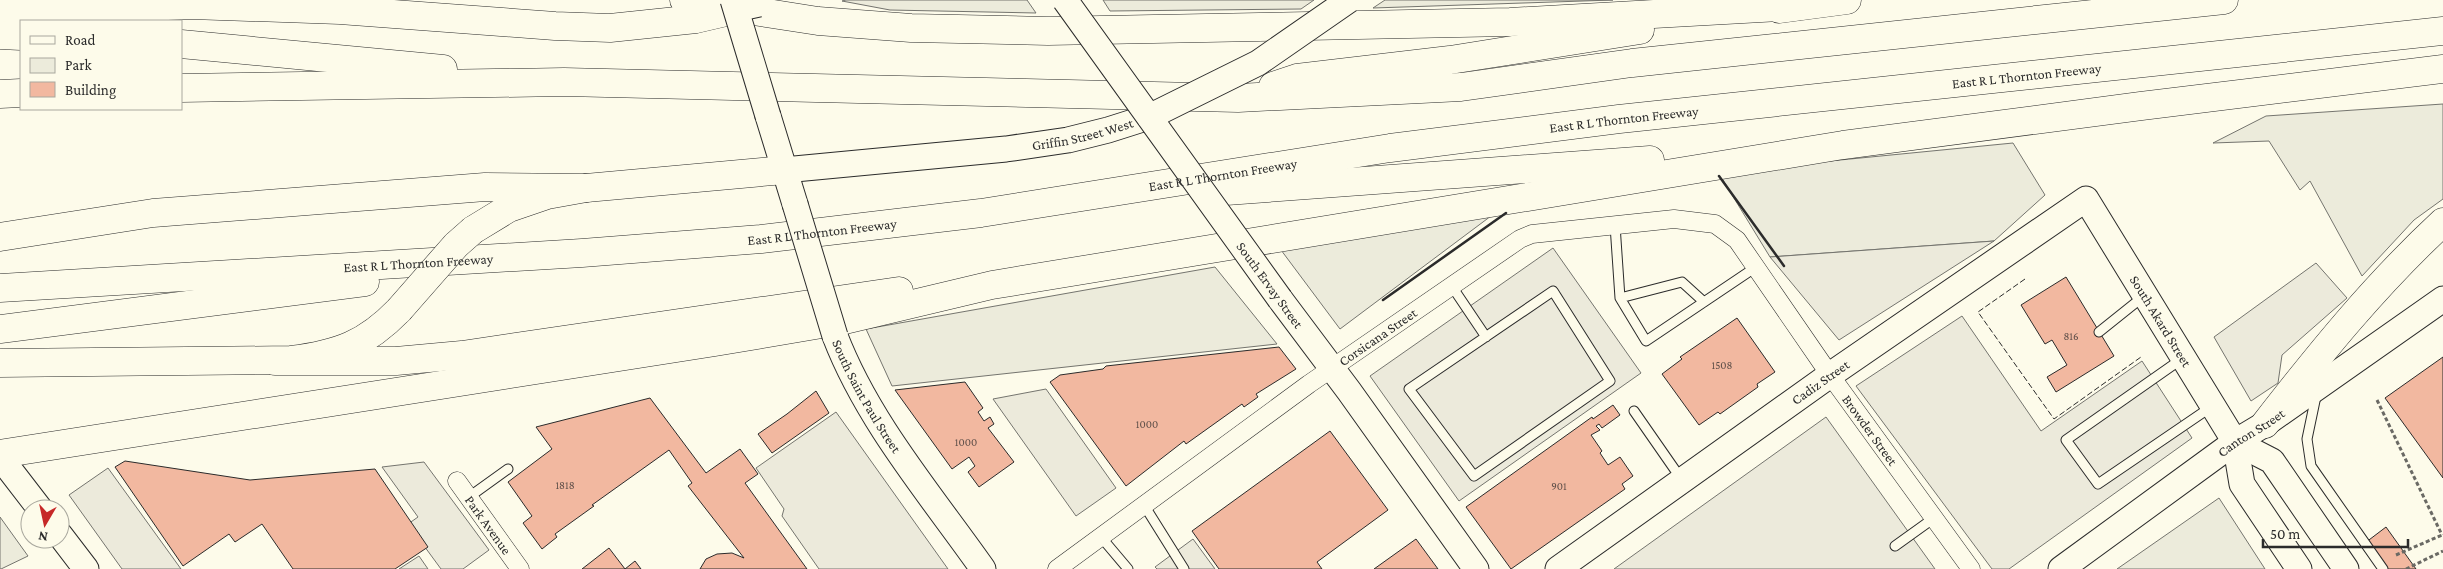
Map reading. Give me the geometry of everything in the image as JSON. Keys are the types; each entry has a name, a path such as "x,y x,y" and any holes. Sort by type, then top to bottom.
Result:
{"highway":[{"path":"1238,98 1298,78 1450,60 1796,6 1847,0"},
{"path":"182,88 564,82 1238,98 1461,87 1641,61 2224,0"},
{"path":"0,14 191,5 340,10 555,26 610,28 690,10 735,4"},
{"path":"690,10 911,28 1048,31 1510,22 1796,6"},
{"name":"East R L Thornton Freeway","path":"0,288 582,253 761,239 981,213 1390,148 1600,121 1954,82 2443,32"},
{"path":"0,35 20,36"},
{"path":"182,44 368,61 564,82"},
{"path":"0,456 799,328 845,320 992,285 1843,145 2443,69"},
{"path":"0,94 20,93"},
{"path":"981,213 1191,193 1548,169 1843,145"},
{"path":"275,361 322,356 349,348 380,330 400,310 456,245 473,230 509,208 547,195 586,188 784,170"},
{"path":"0,237 163,213 485,187 586,188"},
{"path":"2265,424 2336,333 2388,276 2443,222"},
{"path":"0,329 582,253"},
{"path":"0,363 396,361 462,355 860,296 908,290 992,285"}],"main road":[{"path":"735,4 776,0"},
{"name":"South Ervay Street","path":"1065,0 1476,569"},
{"name":"Griffin Street West","path":"784,170 1006,149 1068,140 1108,130 1149,117 1258,63 1349,0"},
{"name":"South Saint Paul Street","path":"735,4 794,204 835,336 845,362 877,418 983,569"},
{"name":"South Akard Street","path":"2086,199 2235,442 2242,484 2299,569"},
{"name":"Cadiz Street","path":"1558,569 1830,374 2086,199"},
{"name":"Canton Street","path":"2061,569 2235,442 2265,424 2443,298"},
{"path":"2235,442 2272,461 2346,569"},
{"path":"0,456 32,499"},
{"path":"70,548 86,569"}],"street":[{"name":"Corsicana Street","path":"1057,569 1332,368 1520,239 1532,234 1674,219 1715,224 1737,240"},
{"name":"Browder Street","path":"1737,240 1830,374 1934,518 1966,567"},
{"name":"Park Avenue","path":"458,481 520,569"}],"lane":[{"path":"1615,225 1620,298 1646,341 1756,268"},
{"path":"1620,298 1682,282 1704,302"},
{"path":"1451,285 1486,337"},
{"path":"1553,291 1610,381 1474,476 1409,389 1486,337 1553,291"},
{"path":"2099,332 2145,295"},
{"path":"2183,358 2066,440 2098,484 2213,406"},
{"path":"2320,384 2310,416 2308,438 2311,466 2383,569"},
{"path":"1634,411 1682,480"},
{"path":"469,497 508,469"},
{"path":"1144,505 1184,569"},
{"path":"1895,546 1934,518"},
{"path":"1101,536 1128,569"}],"path":[{"path":"2378,400 2443,535 2396,556"},
{"path":"2406,569 2443,551"}],"green space":[{"path":"1027,0 1036,13 890,10 842,1"},
{"path":"1103,0 1314,0 1301,9 1110,11"},
{"path":"1385,0 1613,0 1373,8"},
{"path":"2443,104 2443,199 2414,220 2362,276 2310,181 2300,190 2269,141 2213,143 2266,116"},
{"path":"2013,143 2045,195 1994,241 1770,257 1718,172"},
{"path":"1491,216 1340,329 1281,250"},
{"path":"1215,267 1277,344 892,386 866,329"},
{"path":"2219,498 2265,569 2117,569"},
{"path":"0,517 20,545 20,549 23,549 28,556 0,569"}],"shaded area":[{"path":"1994,241 1839,340 1770,257"},
{"path":"1553,248 1641,373 1459,501 1370,376"},
{"path":"2316,263 2347,298 2282,355 2278,383 2251,401 2214,337"},
{"path":"1962,316 2041,431 2142,361 2192,438 2009,569 1992,569 1856,386"},
{"path":"1046,389 1116,488 1076,516 993,399"},
{"path":"836,412 948,569 819,569 782,516 784,509 756,468"},
{"path":"1826,417 1935,569 1614,569"},
{"path":"424,462 489,550 463,569 441,569 408,524 418,517 382,467"},
{"path":"108,468 181,569 122,569 69,495"},
{"path":"1193,539 1215,569 1157,569 1155,567"},
{"path":"419,556 428,569 399,569"}],"building":[{"path":"2066,277 2114,356 2056,392 2047,377 2067,365 2052,340 2045,344 2021,305"},
{"path":"1737,318 1775,372 1757,384 1758,387 1720,414 1718,412 1699,425 1662,374 1682,359 1680,357"},
{"path":"1279,347 1296,369 1256,394 1258,397 1244,407 1242,404 1186,444 1184,441 1126,486 1050,382 1060,375 1103,369 1106,366"},
{"path":"2443,357 2443,478 2385,398"},
{"path":"965,382 983,408 978,412 984,421 990,417 994,424 988,428 1014,462 979,487 968,472 975,466 969,457 952,469 895,390"},
{"path":"816,391 829,413 772,453 758,434"},
{"path":"650,398 706,473 740,449 758,474 745,483 807,569 700,569 706,559 717,554 732,553 744,558 688,486 692,483 669,450 592,505 594,506 555,534 557,537 542,549 523,523 532,516 508,482 552,449 536,427"},
{"path":"1613,405 1620,415 1602,428 1599,424 1596,426 1600,430 1591,435 1602,451 1600,453 1608,465 1620,457 1633,476 1622,484 1625,489 1511,569 1466,507 1592,417 1593,419"},
{"path":"1330,431 1388,510 1317,562 1322,569 1219,569 1192,531"},
{"path":"125,461 250,480 375,469 428,547 395,569 293,569 262,524 235,542 229,534 183,566 115,467"},
{"path":"2386,527 2416,569 2378,569 2361,546"},
{"path":"1416,539 1438,569 1374,569"},
{"path":"609,548 625,569 582,569"},
{"path":"635,561 641,569 625,569"}],"fence":[{"path":"2025,279 1978,312 2054,419 2141,357"}],"wall":[{"path":"1719,176 1784,266"},
{"path":"1383,300 1506,213"}]}
